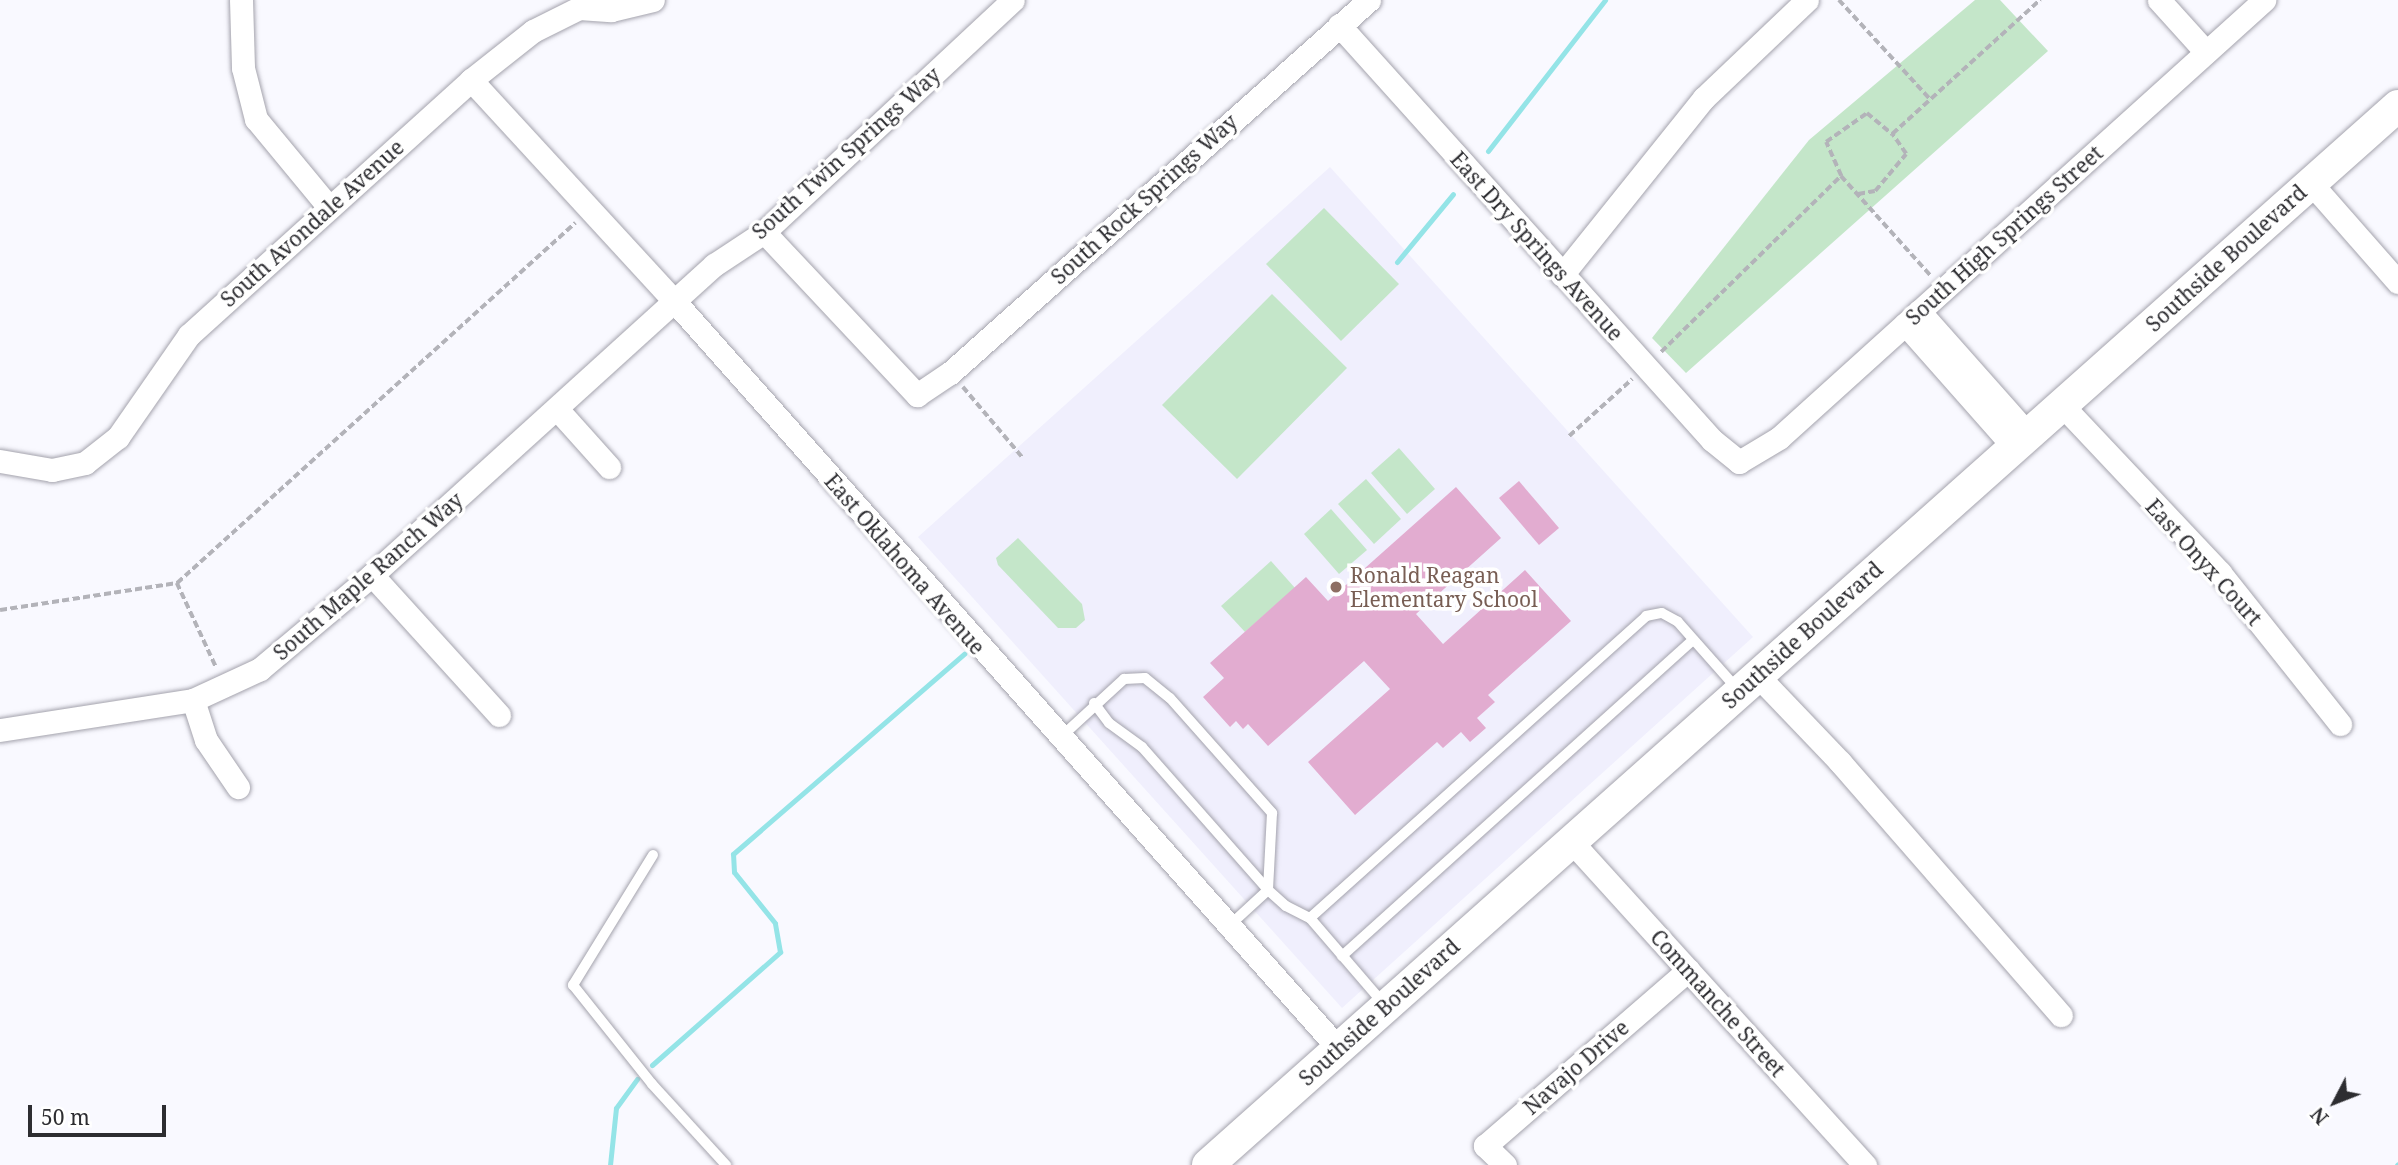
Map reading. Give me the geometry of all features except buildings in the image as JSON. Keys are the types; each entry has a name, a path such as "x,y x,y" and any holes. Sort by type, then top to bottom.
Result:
{"main road":[{"name":"Southside Boulevard","path":"1208,1165 2398,106"}],"street":[{"path":"241,0 243,68 256,119 328,206"},
{"name":"South Avondale Avenue","path":"0,461 52,470 85,463 118,437 189,335 328,206 471,80 533,31 577,4 611,10 653,0"},
{"name":"South Twin Springs Way","path":"676,303 714,265 764,232 1013,0"},
{"name":"South Rock Springs Way","path":"764,232 917,395 950,373 1368,0"},
{"path":"1562,275 1703,98 1807,0"},
{"path":"2159,0 2206,52"},
{"name":"South High Springs Street","path":"1739,462 1779,438 2264,0"},
{"name":"East Dry Springs Avenue","path":"1339,25 1646,367 1739,462"},
{"name":"East Oklahoma Avenue","path":"471,80 588,211 676,303 1339,1049"},
{"path":"2310,182 2398,282"},
{"name":"South Maple Ranch Way","path":"0,730 193,700 225,688 260,669 372,575 676,303"},
{"path":"1912,318 2021,440"},
{"name":"East Onyx Court","path":"2061,404 2220,573 2340,724"},
{"path":"557,410 609,467"},
{"path":"372,575 499,715"},
{"path":"1748,683 1840,762 2061,1015"},
{"path":"193,700 206,740 237,787"},
{"name":"Commanche Street","path":"1572,841 1865,1165"},
{"name":"Navajo Drive","path":"1505,1165 1485,1146 1688,970"}],"lane":[{"path":"1310,918 1646,616 1662,613 1678,622 1693,640 1748,683"},
{"path":"1342,956 1693,640"},
{"path":"1060,738 1094,703 1124,678 1135,677 1155,683 1170,698 1272,813 1268,890 1229,926"},
{"path":"1094,703 1109,723 1142,747 1268,890 1310,918 1385,1007"},
{"path":"653,855 573,985 652,1084 726,1165"}],"path":[{"path":"1839,0 1930,99"},
{"path":"1892,134 2040,0"},
{"path":"1857,194 1875,191 1906,154 1892,134 1867,113 1826,142 1841,176 1857,194 1943,289"},
{"path":"1569,436 1646,367 1841,176"},
{"path":"0,610 177,583 588,211"},
{"path":"950,373 1023,458"},
{"path":"177,583 225,688"}],"shaded area":[{"name":"Ronald Reagan Elementary School","path":"1330,167 1753,637 1342,1008 918,537"}],"green space":[{"path":"1975,0 2000,0 2048,51 1686,373 1652,338 1809,140"},
{"path":"1324,208 1399,284 1341,341 1266,264"},
{"path":"1272,294 1347,368 1237,479 1162,405"},
{"path":"1399,448 1435,489 1407,514 1371,473"},
{"path":"1366,479 1401,519 1374,544 1338,504"},
{"path":"1331,509 1367,550 1339,574 1304,534"},
{"path":"1018,538 1082,604 1085,620 1076,628 1058,628 998,565 996,558"},
{"path":"1271,561 1295,588 1245,632 1221,606"}],"waterway":[{"path":"1488,151 1605,0"},
{"path":"1397,262 1453,194"},
{"path":"652,1065 780,952 775,923 734,872 733,854 964,654"},
{"path":"610,1165 616,1108 637,1079"}],"place":[{"name":"Ronald Reagan Elementary School","path":"1336,587"}]}
